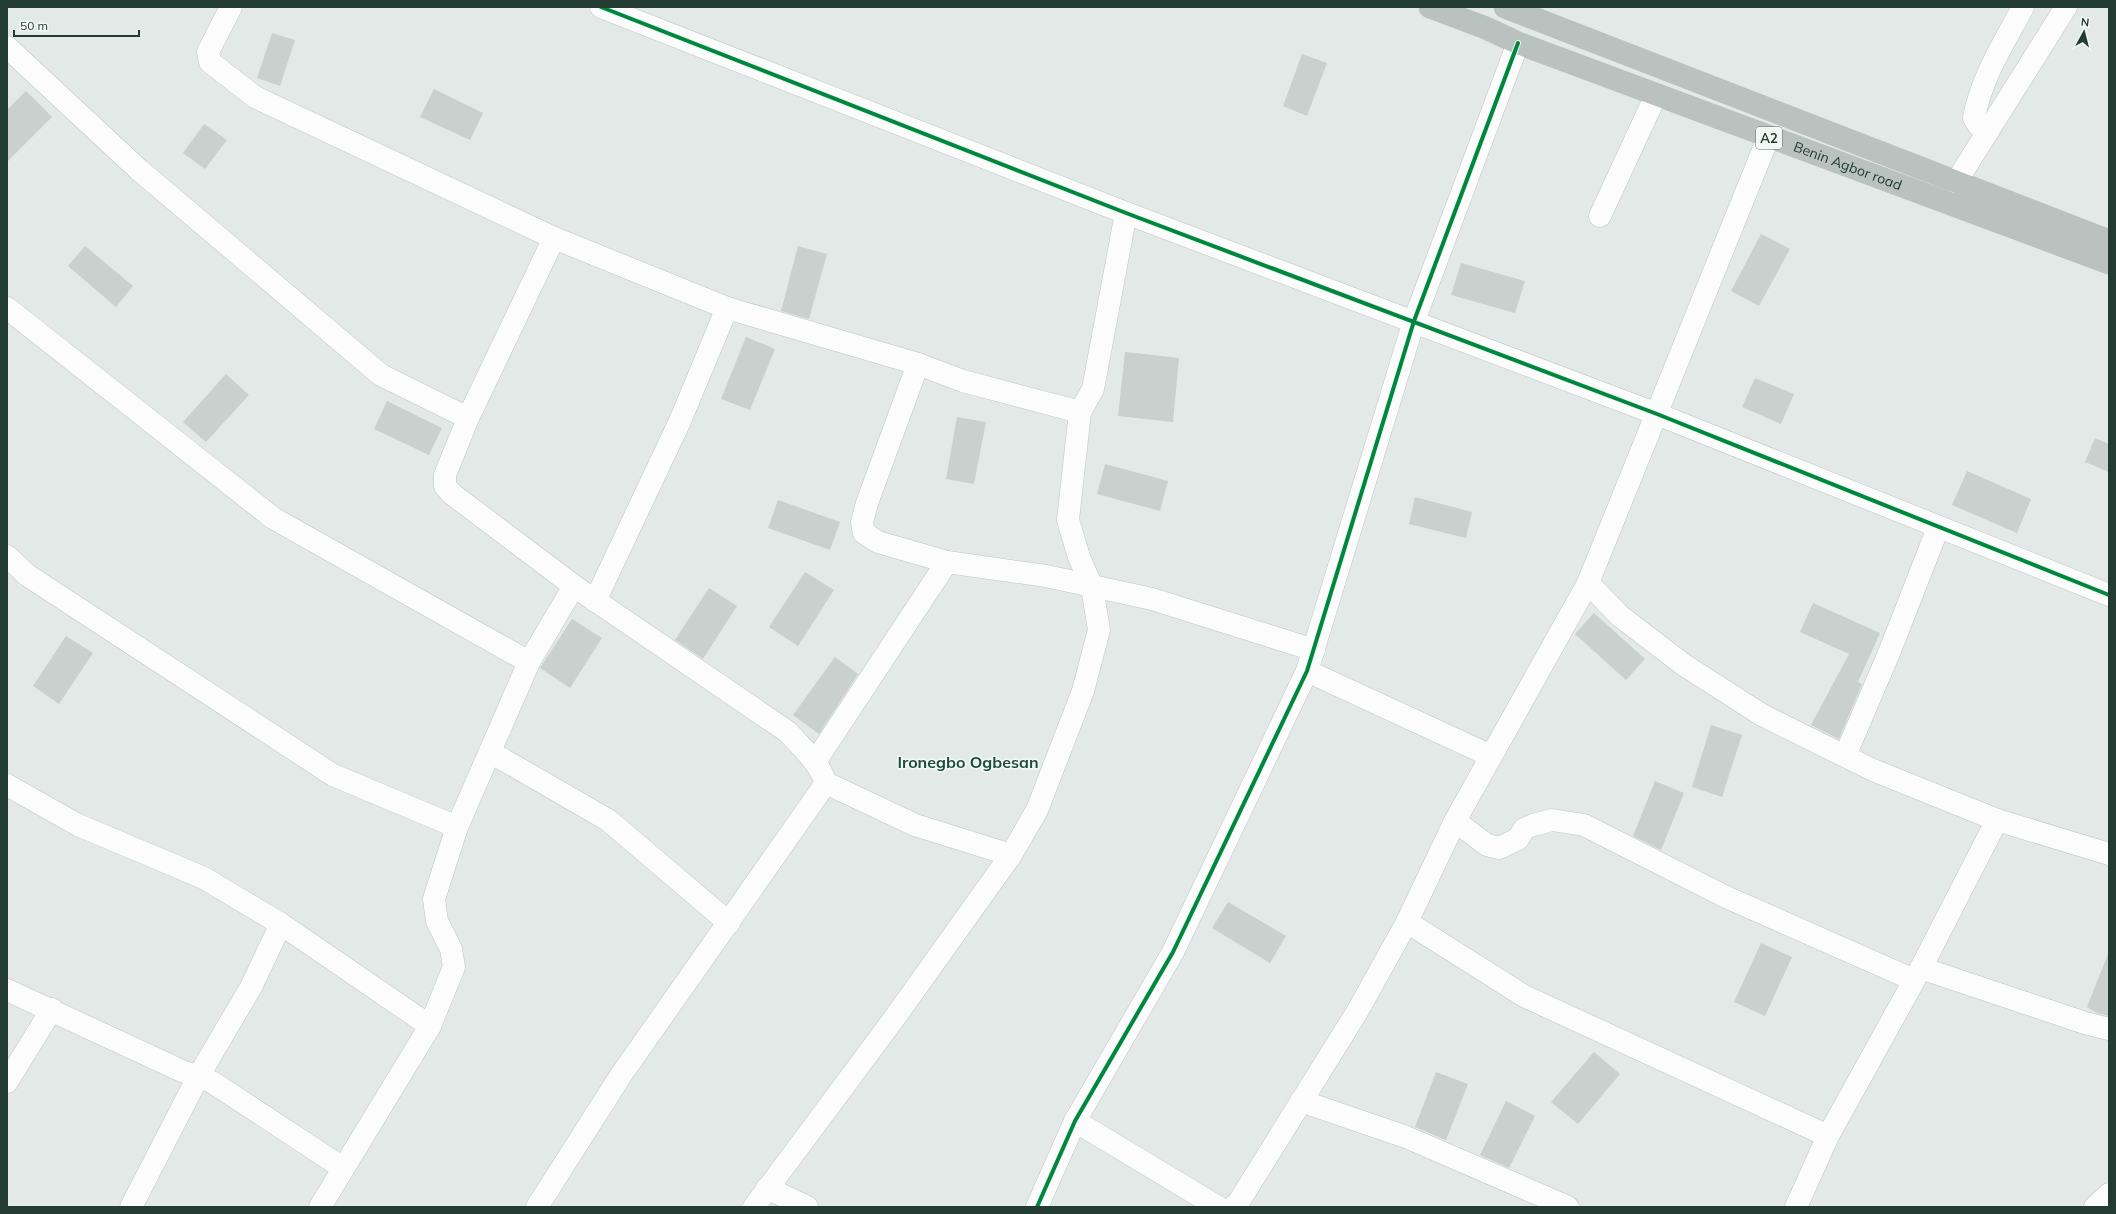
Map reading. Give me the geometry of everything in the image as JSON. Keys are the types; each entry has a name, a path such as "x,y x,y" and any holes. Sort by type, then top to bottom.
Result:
{"highway":[{"name":"Benin Agbor road","path":"1430,7 1486,28 1518,43 1768,138 2109,263"},
{"name":"Benin Agbor road","path":"1506,7 2109,241"}],"street":[{"path":"231,7 208,52 208,57 210,62 255,97 554,238 727,308 918,364 963,381 1080,412"},
{"path":"601,7 1126,214 1414,321 1657,414 1938,528 2109,595"},
{"path":"1989,130 1979,126 1974,118 1978,100 1991,68 2023,7"},
{"path":"1956,182 2066,7"},
{"path":"1037,1207 1076,1121 1173,952 1307,671 1414,321 1518,43"},
{"path":"7,47 138,169 381,375 468,418"},
{"path":"1600,216 1656,95"},
{"path":"1233,1207 1238,1203 1357,1012 1406,922 1456,821 1491,756 1588,583 1768,138"},
{"path":"754,1207 893,1020 1011,855 1038,810 1083,691 1099,630 1092,587 1079,557 1068,520 1080,412 1093,389 1126,214"},
{"path":"554,238 468,418 445,474 445,486 452,494 574,586 788,732 815,762 826,783 915,826 1011,855"},
{"path":"595,601 680,421 727,308"},
{"path":"8,312 273,518 529,662"},
{"path":"918,364 867,503 862,522 864,533 878,542 947,562 1046,576 1152,599 1314,650"},
{"path":"1845,756 1889,653 1938,528"},
{"path":"7,556 27,575 333,775 457,827"},
{"path":"815,762 947,562"},
{"path":"1588,583 1620,616 1684,665 1762,715 1873,770 1997,820 2109,854"},
{"path":"320,1207 430,1026 454,967 451,949 438,921 434,899 457,827 529,662 574,586"},
{"path":"1307,671 1491,756"},
{"path":"490,752 608,820 729,923"},
{"path":"537,1207 621,1075 826,783"},
{"path":"7,785 78,825 204,878 281,924 430,1026"},
{"path":"1456,821 1487,845 1499,848 1518,839 1524,829 1533,825 1552,820 1584,825 1726,897 1917,974 2109,1030"},
{"path":"1796,1207 1828,1136 1917,974 1997,820"},
{"path":"1406,922 1524,996 1828,1136"},
{"path":"130,1207 198,1076 251,987 281,924"},
{"path":"7,990 212,1082 343,1168"},
{"path":"7,1082 52,1010"},
{"path":"1301,1101 1406,1137 1568,1207"},
{"path":"1076,1121 1218,1207"},
{"path":"767,1188 807,1207"},
{"path":"2095,1207 2109,1194"}],"building":[{"path":"272,33 295,40 280,86 257,78"},
{"path":"1302,54 1327,63 1307,116 1283,106"},
{"path":"434,89 483,113 470,140 420,117"},
{"path":"26,91 52,117 7,162 7,110"},
{"path":"204,124 227,140 205,169 183,153"},
{"path":"1761,234 1790,249 1759,306 1731,291"},
{"path":"85,246 133,286 116,307 68,266"},
{"path":"798,246 827,254 809,319 781,311"},
{"path":"1461,263 1525,281 1515,313 1451,295"},
{"path":"746,337 775,349 750,410 721,399"},
{"path":"1125,352 1179,358 1173,422 1118,416"},
{"path":"226,374 249,395 206,442 183,422"},
{"path":"1755,378 1794,394 1781,424 1742,407"},
{"path":"387,401 442,428 429,455 374,429"},
{"path":"957,417 986,422 974,484 946,479"},
{"path":"2095,438 2109,444 2109,472 2085,462"},
{"path":"1105,464 1168,481 1160,511 1097,494"},
{"path":"1967,471 2031,499 2017,533 1952,505"},
{"path":"1415,497 1472,512 1466,538 1409,524"},
{"path":"778,500 840,522 830,550 768,528"},
{"path":"805,572 834,590 798,646 769,627"},
{"path":"709,588 737,606 703,659 675,640"},
{"path":"1813,603 1880,633 1858,682 1862,684 1839,739 1811,725 1849,654 1800,632"},
{"path":"1594,613 1645,659 1626,680 1575,634"},
{"path":"572,619 602,638 570,688 540,668"},
{"path":"66,636 93,653 59,704 33,686"},
{"path":"835,657 858,674 819,734 793,715"},
{"path":"1711,725 1742,735 1722,797 1692,787"},
{"path":"1655,781 1684,793 1661,850 1633,836"},
{"path":"1228,902 1286,936 1270,963 1212,928"},
{"path":"1761,943 1792,957 1765,1016 1734,1002"},
{"path":"2108,954 2109,1016 2097,1013 2087,1007"},
{"path":"1594,1052 1620,1074 1578,1124 1551,1102"},
{"path":"1436,1072 1468,1084 1446,1140 1415,1127"},
{"path":"1506,1101 1535,1116 1509,1168 1480,1155"}],"cycle path":[{"path":"601,7 1126,213 1657,414 2109,595"},
{"path":"1037,1207 1075,1121 1173,952 1307,671 1414,321 1518,43"}],"district":[{"name":"Ironegbo Ogbesan","path":"968,762"}]}
